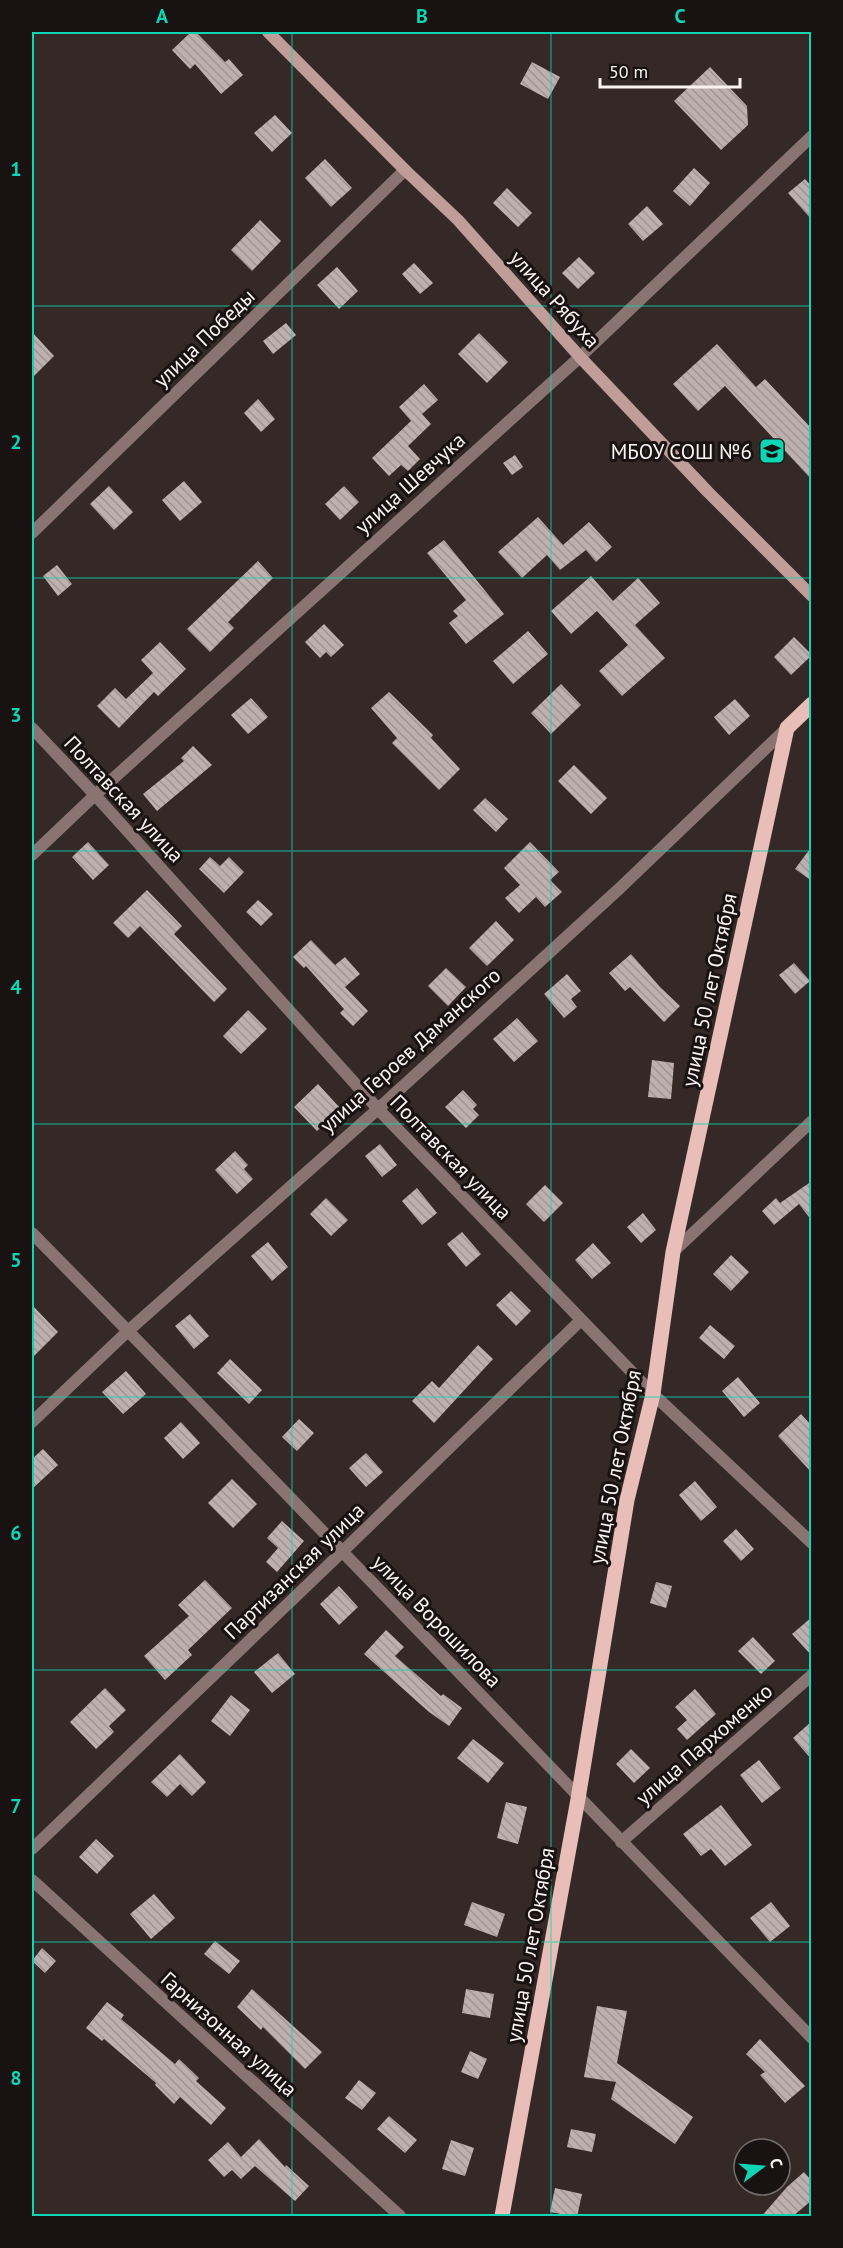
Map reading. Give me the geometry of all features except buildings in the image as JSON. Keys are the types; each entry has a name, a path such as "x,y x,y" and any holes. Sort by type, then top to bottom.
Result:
{"main road":[{"name":"улица Рябуха","path":"268,32 458,220 580,357 708,492 812,596"},
{"name":"улица Героев Даманского","path":"787,728 812,704"},
{"name":"улица 50 лет Октября","path":"502,2217 578,1799 627,1500 653,1394 673,1252 787,728"}],"street":[{"name":"улица Шевчука","path":"32,855 95,795 580,357 812,136"},
{"name":"улица Победы","path":"32,533 405,170"},
{"name":"Полтавская улица","path":"32,728 378,1109 653,1394 812,1544"},
{"name":"улица Героев Даманского","path":"32,1422 128,1331 378,1109 620,888 787,728"},
{"path":"673,1252 812,1121"},
{"name":"улица Ворошилова","path":"32,1233 343,1551 578,1799 812,2038"},
{"name":"Партизанская улица","path":"32,1849 581,1320"},
{"name":"улица Пархоменко","path":"621,1842 812,1675"},
{"name":"Гарнизонная улица","path":"32,1880 400,2217"}],"place":[{"name":"МБОУ СОШ №6","path":"772,451"}]}
